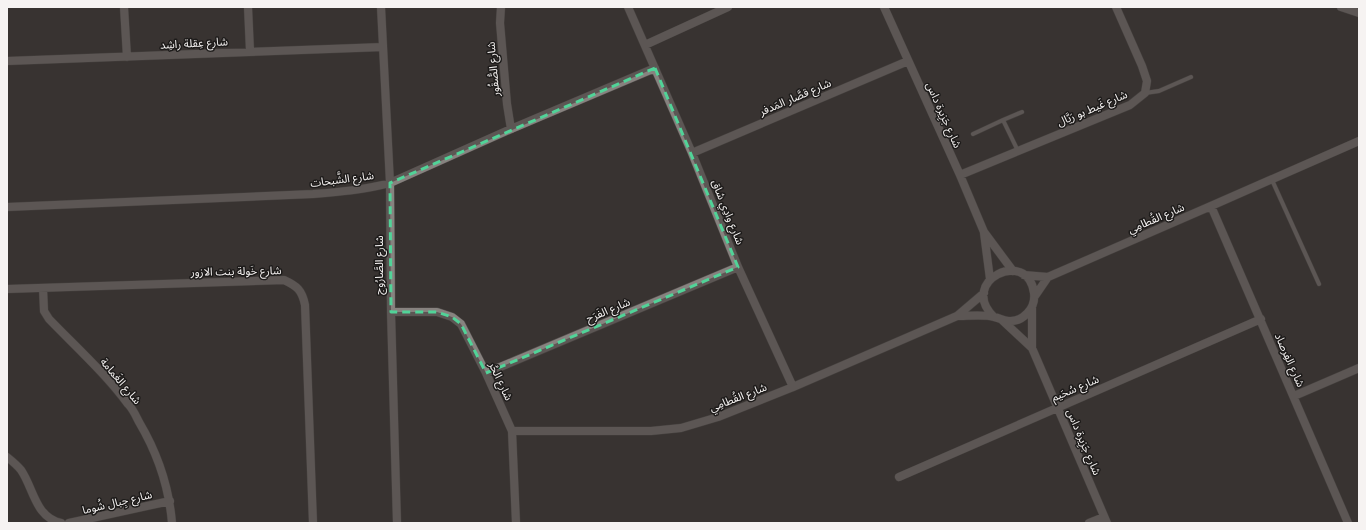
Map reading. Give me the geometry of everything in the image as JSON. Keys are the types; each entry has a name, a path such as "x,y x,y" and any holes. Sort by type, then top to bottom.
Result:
{"street":[{"path":"124,7 127,57"},
{"path":"248,7 250,51"},
{"name":"شارع الصَّارُوج","path":"381,7 390,183 391,312 397,523"},
{"name":"شارع الصُّقُور","path":"500,7 507,104 511,129"},
{"name":"شارع وادِي شاق","path":"628,7 692,153 738,267 793,387"},
{"path":"645,44 728,7"},
{"name":"شارع جَزِيرة داس","path":"884,7 960,175 984,232 1013,271"},
{"path":"1116,7 1146,76 1147,81 1144,93"},
{"path":"1341,7 1359,13"},
{"name":"شارع عِقلة راشِد","path":"7,61 383,47"},
{"name":"شارع قصَّار المَدفر","path":"692,153 908,61"},
{"name":"شارع الشَّبحات","path":"7,207 339,192 370,188 390,183 511,129 655,68"},
{"name":"شارع غَيط بو رَيَّال","path":"960,175 1130,105 1144,93"},
{"name":"شارع القُطامِي","path":"1024,275 1048,276 1359,141"},
{"name":"شارع الفِرصاد","path":"1211,206 1348,523"},
{"name":"شارع جَزِيرة داس","path":"984,232 990,279"},
{"name":"شارع الفَرَح","path":"486,373 738,267"},
{"path":"1035,296 1034,288 1030,281 1024,275 1013,271 1005,271 990,279 984,292 986,306 994,316 1002,320 1019,320 1032,308 1035,296 1048,276"},
{"name":"شارع خَولة بنت الازور","path":"7,289 277,280 284,280 294,284 303,294 305,305 313,523"},
{"name":"شارع الغَمامة","path":"43,288 44,311 49,319 91,361 129,405 155,453 170,501 172,523"},
{"name":"شارع القُطامِي","path":"512,431 651,431 681,428 718,417 793,387 958,316 984,292"},
{"name":"شارع جَزِيرة داس","path":"1032,308 1032,348 1105,520"},
{"name":"شارع الحُر","path":"391,312 437,312 452,316 461,324 486,373 512,431 516,523"},
{"name":"شارع القُطامِي","path":"958,316 994,316"},
{"name":"شارع جَزِيرة داس","path":"1002,320 1032,348"},
{"name":"شارع سُحَيم","path":"898,477 1261,320"},
{"path":"1294,396 1359,368"},
{"path":"7,457 21,470 46,517 55,522 61,523"},
{"name":"شارع جِبال شُوما","path":"69,523 170,501"},
{"path":"1089,523 1105,520"}],"lane":[{"path":"1144,93 1159,91 1191,77"},
{"path":"973,134 1022,112"},
{"path":"1003,120 1018,151"},
{"path":"1272,180 1319,284"}],"highlighted area":[{"path":"655,68 738,267 486,373 461,324 452,317 437,312 391,312 390,183"}]}
